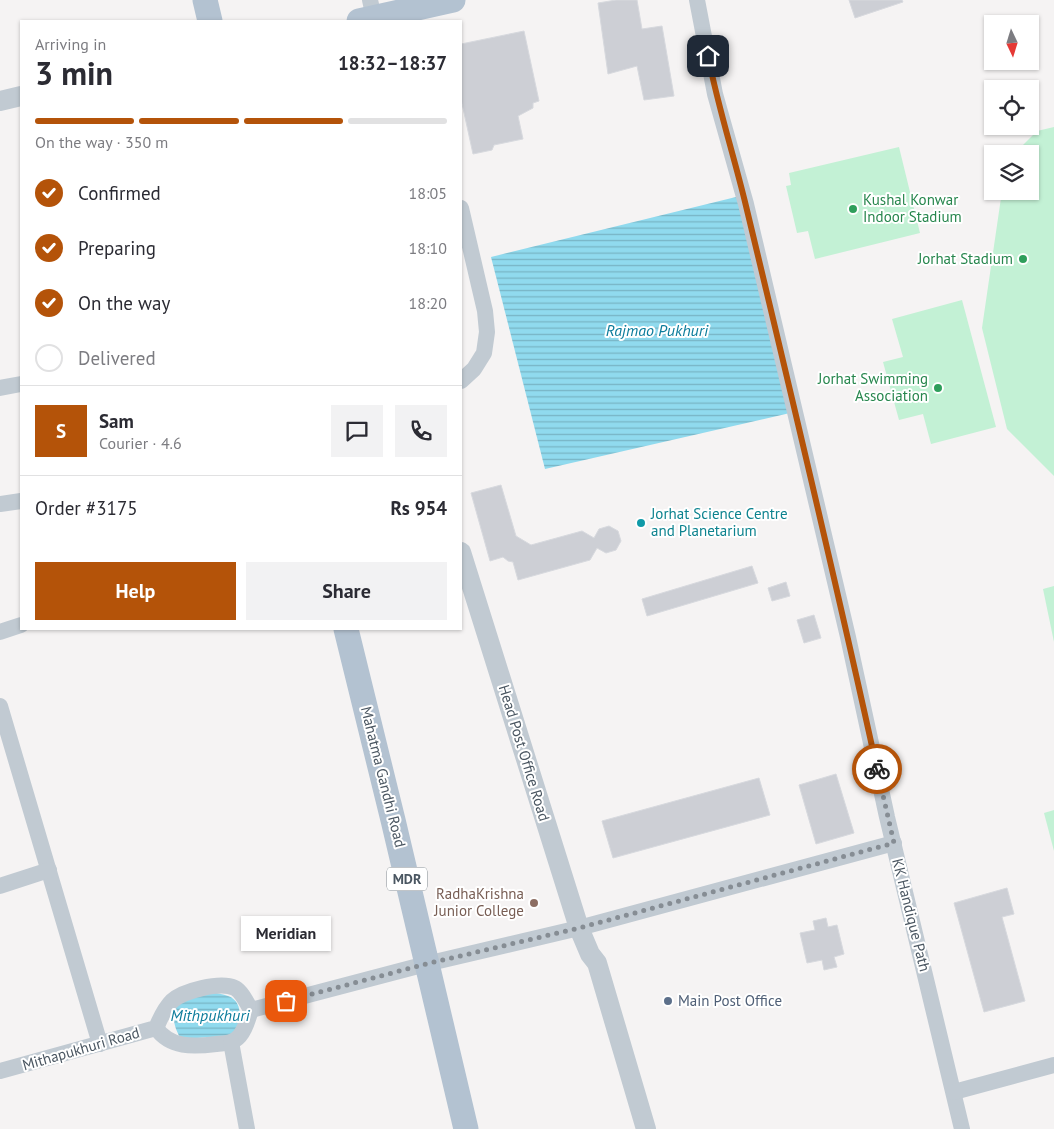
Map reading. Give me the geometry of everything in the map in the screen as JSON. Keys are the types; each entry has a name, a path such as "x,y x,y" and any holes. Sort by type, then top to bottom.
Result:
{"main road":[{"path":"205,0 210,20"},
{"path":"368,13 417,15 453,0"},
{"name":"Mahatma Gandhi Road","path":"346,630 394,820 426,964 466,1129"}],"street":[{"name":"KK Handique Path","path":"697,0 716,94 746,204 962,1129"},
{"path":"0,101 20,96"},
{"path":"462,212 485,311 487,332 484,353 474,369 462,380"},
{"path":"0,388 20,384"},
{"path":"0,504 20,501"},
{"name":"Head Post Office Road","path":"462,555 579,928 590,954 597,963 646,1129"},
{"path":"0,632 20,625"},
{"path":"0,707 100,1044"},
{"path":"156,1028 160,1033 178,1045 206,1046 231,1042 241,1034 251,1010 426,964 579,928 894,843"},
{"path":"0,886 49,870"},
{"name":"Head Post Office Road","path":"590,954 590,965 637,1129"},
{"name":"Mithapukhuri Road","path":"0,1071 156,1028 162,1014 173,1000 201,988 213,986 236,988 251,1010"},
{"path":"231,1042 247,1129"},
{"path":"954,1092 1054,1065"}],"green space":[{"name":"Jorhat Stadium","path":"1054,127 1054,476 1007,429 982,328 1001,200 1039,200 1039,145 1023,145 1033,135 1039,135 1039,131"},
{"name":"Kushal Konwar Indoor Stadium","path":"899,147 920,233 815,259 808,231 797,233 786,186 791,185 789,173"},
{"name":"Jorhat Swimming Association","path":"962,300 996,427 931,444 923,414 899,420 883,362 903,357 892,319"},
{"path":"1054,586 1054,642 1043,589"},
{"path":"1054,810 1054,851 1044,813"}],"water":[{"name":"Rajmao Pukhuri","path":"740,196 790,413 545,469 491,257"},
{"name":"Mithpukhuri","path":"211,992 233,998 236,1002 240,1011 237,1033 229,1036 181,1039 173,1014 176,1005 187,999"}],"building":[{"path":"616,0 637,0 642,29 662,26 674,96 644,100 637,66 608,74 598,3"},
{"path":"849,0 902,0 903,2 855,18"},
{"path":"524,31 539,101 533,103 533,108 518,116 523,139 494,145 492,150 473,154 462,104 462,44"},
{"path":"501,485 516,536 531,545 582,531 594,538 599,529 609,526 618,531 621,541 616,550 606,553 597,548 590,560 518,580 513,562 503,557 490,561 471,493"},
{"path":"752,566 758,583 647,616 642,599"},
{"path":"786,582 790,596 772,601 768,588"},
{"path":"814,615 821,638 804,643 797,620"},
{"path":"836,774 854,833 816,844 799,785"},
{"path":"759,778 770,815 613,858 602,821"},
{"path":"1007,888 1014,914 1002,917 1025,1001 984,1012 954,903"},
{"path":"826,918 828,927 837,925 844,954 834,957 837,967 824,970 822,960 807,963 800,933 815,930 813,921"}],"way so far":[{"path":"286,1001 426,964 579,928 894,843 877,769"}],"place":[{"name":"Kushal Konwar Indoor Stadium","path":"853,209"},
{"name":"Jorhat Stadium","path":"1023,259"},
{"name":"Jorhat Swimming Association","path":"938,388"},
{"name":"Jorhat Science Centre and Planetarium","path":"641,523"},
{"name":"RadhaKrishna Junior College","path":"534,903"},
{"name":"Meridian","path":"286,1001"},
{"name":"Main Post Office","path":"668,1001"}],"route":[{"path":"708,56 716,94 746,204 848,637 877,769"}]}
